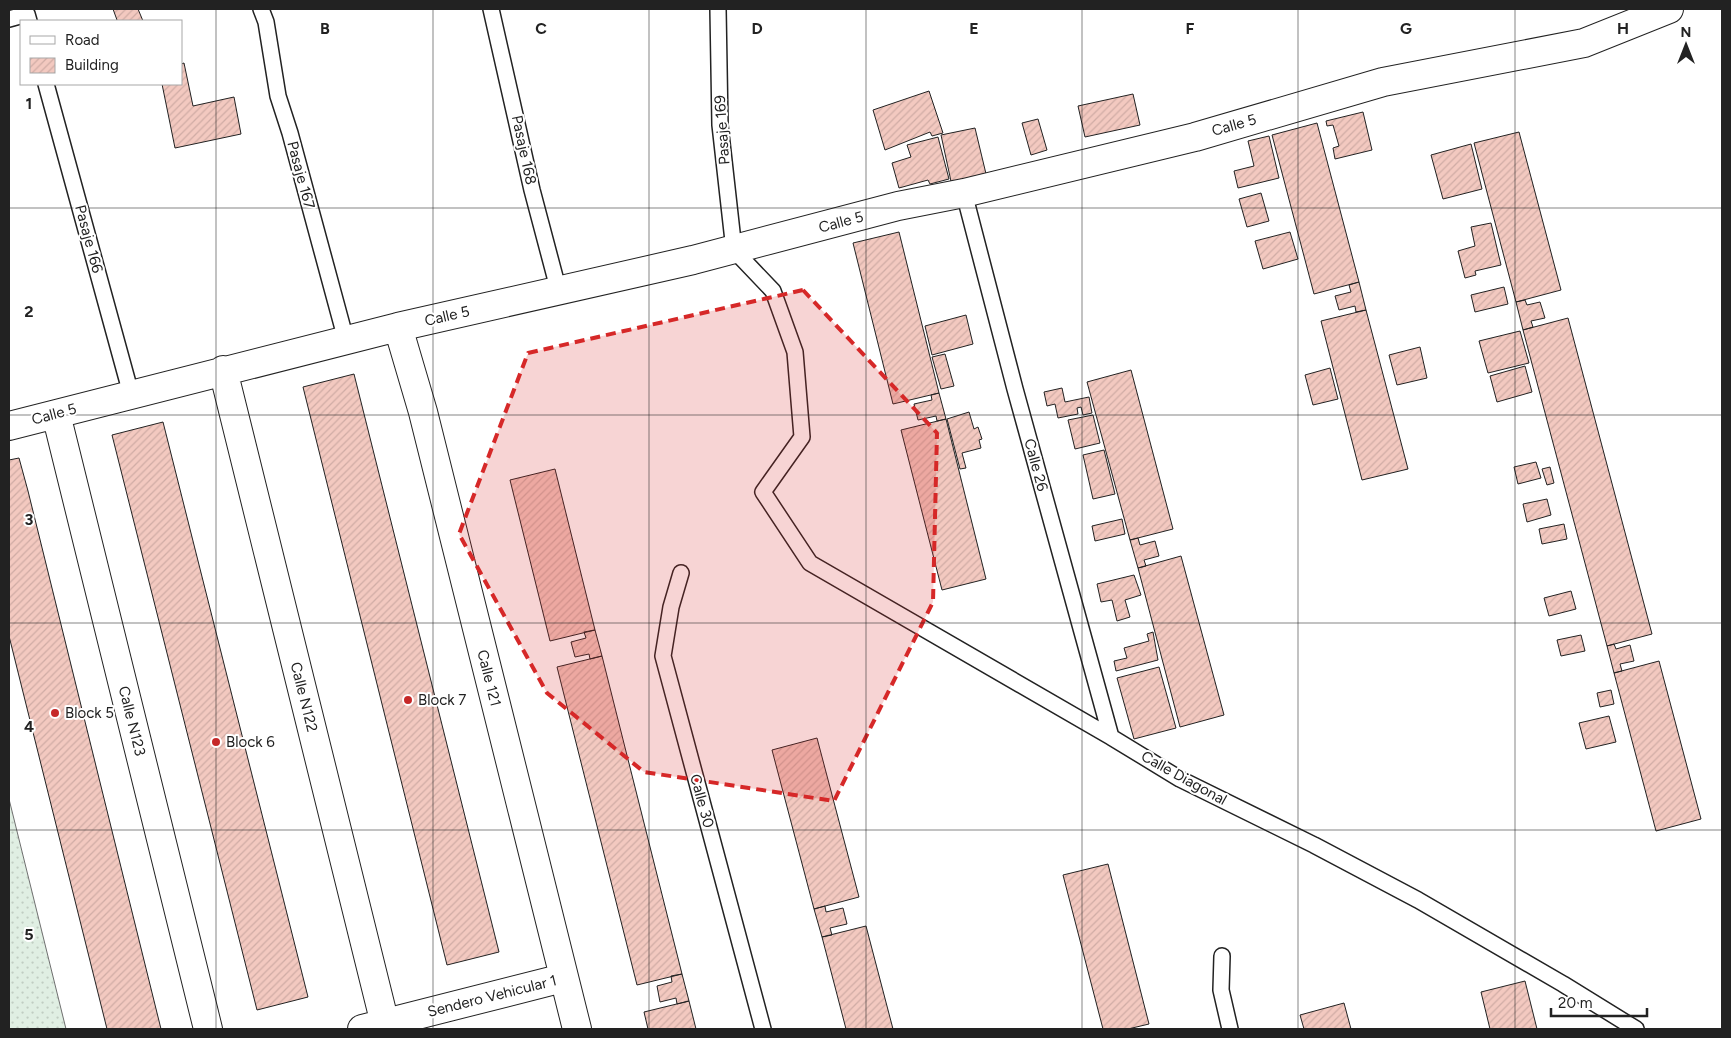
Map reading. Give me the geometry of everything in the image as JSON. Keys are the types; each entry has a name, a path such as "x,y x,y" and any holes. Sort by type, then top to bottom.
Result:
{"street":[{"name":"Calle 5","path":"9,426 398,327 559,292 734,250 898,206 964,193 1194,137 1383,82 1584,43 1669,9"},
{"name":"Calle 121","path":"398,327 428,431 577,1029"},
{"name":"Calle N122","path":"223,370 373,1026"},
{"name":"Calle N123","path":"56,414 208,1029"},
{"name":"Sendero Vehicular 1","path":"373,1026 564,978"}],"lane":[{"name":"Pasaje 167","path":"261,9 266,22 278,96 293,142 346,340"},
{"name":"Pasaje 168","path":"491,9 532,190 559,292"},
{"name":"Pasaje 169","path":"718,9 720,124 734,250"},
{"path":"9,19 28,18"},
{"name":"Pasaje 166","path":"46,85 131,394"},
{"name":"Calle 26","path":"964,193 1111,737"},
{"name":"Calle Diagonal","path":"734,250 773,291 795,352 802,436 763,492 810,563 1180,779 1314,845 1418,900 1563,984 1636,1029"},
{"name":"Calle 30","path":"681,573 671,607 663,656 763,1029"},
{"path":"1222,956 1221,990 1230,1029"}],"highlighted area":[{"path":"803,290 937,433 933,602 834,801 644,772 547,693 459,534 528,353"}],"green space":[{"path":"9,799 66,1029 9,1029"}],"building":[{"path":"113,9 138,9 143,20 117,20"},
{"path":"184,63 193,106 234,97 241,134 175,148 162,85 182,85 182,64"},
{"path":"929,91 943,133 932,136 930,132 885,150 873,110"},
{"path":"1133,94 1140,125 1085,137 1078,106"},
{"path":"1363,112 1372,150 1335,159 1333,148 1339,146 1333,125 1327,126 1326,121"},
{"path":"1038,119 1047,150 1031,155 1022,123"},
{"path":"1317,123 1359,282 1314,294 1272,135"},
{"path":"975,128 987,178 952,186 941,135"},
{"path":"1519,132 1561,290 1516,302 1474,143"},
{"path":"1269,136 1279,178 1238,188 1234,171 1254,166 1248,141"},
{"path":"938,137 949,179 930,184 928,180 899,188 892,163 911,157 907,145"},
{"path":"1471,144 1482,189 1443,199 1431,155"},
{"path":"1261,193 1269,221 1247,227 1239,199"},
{"path":"1491,223 1501,265 1475,271 1476,275 1465,278 1458,251 1475,246 1471,227"},
{"path":"899,232 939,393 893,404 853,243"},
{"path":"1290,232 1298,259 1263,269 1255,241"},
{"path":"1359,282 1366,310 1356,312 1355,306 1339,310 1335,296 1351,292 1349,285"},
{"path":"1504,287 1508,304 1475,312 1471,295"},
{"path":"1525,300 1527,305 1540,302 1545,318 1531,321 1533,327 1523,330 1516,302"},
{"path":"1366,310 1408,469 1362,480 1321,321"},
{"path":"966,315 973,344 932,355 925,326"},
{"path":"1568,318 1652,634 1607,646 1523,330"},
{"path":"1520,331 1529,363 1488,373 1479,341"},
{"path":"1420,347 1427,378 1397,385 1389,355"},
{"path":"945,354 954,386 941,389 932,357"},
{"path":"1525,366 1532,392 1497,402 1490,376"},
{"path":"1330,368 1338,399 1313,405 1305,375"},
{"path":"1131,370 1173,529 1130,540 1087,382"},
{"name":"Block 7","path":"354,374 499,952 447,965 303,387"},
{"path":"1062,388 1065,402 1089,397 1092,413 1083,415 1081,407 1077,408 1078,414 1058,418 1055,404 1047,406 1044,392"},
{"path":"939,393 946,419 937,421 936,416 918,420 914,404 932,400 931,395"},
{"path":"969,412 974,429 978,427 982,439 979,440 981,448 962,453 966,468 960,469 947,419"},
{"path":"1093,415 1100,443 1075,449 1068,420"},
{"path":"946,419 986,579 942,590 901,430"},
{"name":"Block 6","path":"163,422 308,997 257,1010 112,435"},
{"path":"1104,450 1115,494 1093,499 1083,455"},
{"name":"Block 5","path":"19,458 161,1029 107,1029 9,636 9,460"},
{"path":"1536,462 1541,478 1518,484 1514,467"},
{"path":"1550,467 1554,483 1547,485 1542,469"},
{"path":"555,469 595,630 550,641 510,480"},
{"path":"1547,499 1551,515 1527,522 1523,504"},
{"path":"1122,519 1125,534 1095,541 1092,526"},
{"path":"1564,524 1567,539 1542,544 1539,529"},
{"path":"1138,538 1140,545 1155,541 1159,556 1144,560 1146,566 1138,568 1130,540"},
{"path":"1181,556 1224,715 1180,727 1138,568"},
{"path":"1134,575 1141,595 1125,600 1130,617 1117,621 1112,600 1101,602 1097,584"},
{"path":"1571,591 1576,609 1549,616 1544,598"},
{"path":"595,630 602,656 590,659 589,654 575,657 571,642 586,638 584,632"},
{"path":"1153,632 1158,660 1116,671 1114,661 1127,658 1124,648 1149,641 1147,634"},
{"path":"1581,635 1585,651 1561,656 1557,640"},
{"path":"1614,644 1616,649 1630,645 1634,661 1620,664 1622,671 1614,673 1607,646"},
{"path":"602,656 682,974 637,985 557,667"},
{"path":"1659,661 1701,819 1656,831 1614,673"},
{"path":"1159,667 1176,728 1134,739 1117,678"},
{"path":"1611,690 1614,704 1600,707 1597,693"},
{"path":"1609,716 1616,742 1586,749 1579,723"},
{"path":"817,738 859,897 814,909 772,750"},
{"path":"1108,864 1149,1024 1128,1029 1103,1029 1063,875"},
{"path":"825,906 826,912 843,908 847,924 830,928 832,935 822,937 814,909"},
{"path":"866,926 893,1029 846,1029 822,937"},
{"path":"682,974 689,1001 677,1004 676,998 660,1002 657,986 672,982 671,976"},
{"path":"1525,981 1537,1029 1490,1029 1481,992"},
{"path":"689,1001 696,1029 648,1029 644,1012"},
{"path":"1344,1003 1351,1029 1304,1029 1300,1015"}],"place":[{"name":"Block 7","path":"408,700"},
{"name":"Block 5","path":"55,713"},
{"name":"Block 6","path":"216,742"}]}
